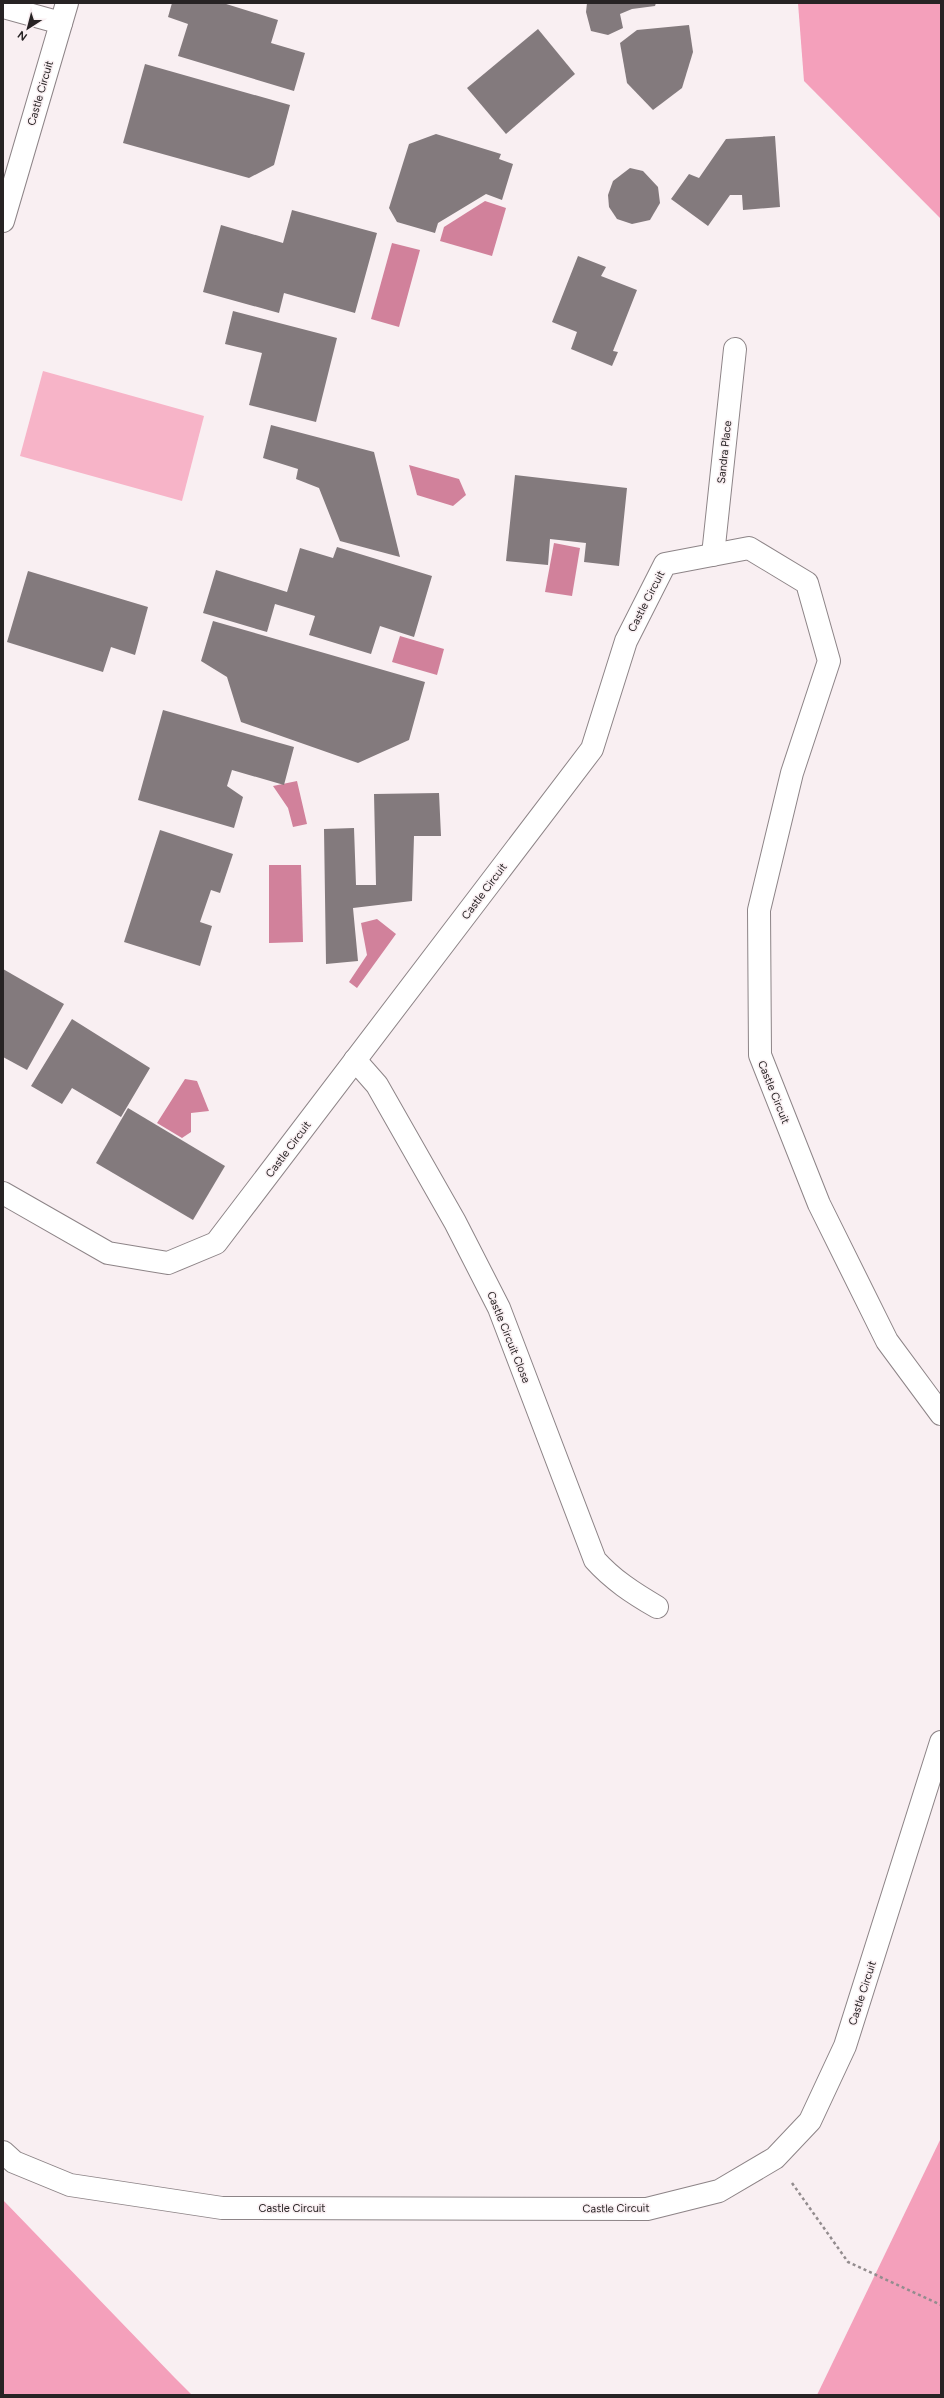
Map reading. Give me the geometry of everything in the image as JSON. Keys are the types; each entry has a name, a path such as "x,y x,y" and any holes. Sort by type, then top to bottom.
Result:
{"street":[{"name":"Castle Circuit","path":"3,7 64,13 3,221"},
{"name":"Sandra Place","path":"712,555 735,349"},
{"name":"Castle Circuit","path":"3,1193 108,1253 168,1263 216,1243 592,749 626,641 665,564 749,548 807,583 829,661 792,773 759,910 760,1055 819,1204 887,1341 941,1414"},
{"name":"Castle Circuit Close","path":"355,1060 377,1085 455,1222 499,1308 595,1560 609,1575 627,1590 657,1607"},
{"name":"Castle Circuit","path":"3,2152 14,2162 70,2185 222,2208 647,2209 719,2191 775,2158 810,2121 845,2046 941,1742"}],"path":[{"path":"775,2158 848,2262 941,2305"}],"shaded area":[{"path":"798,3 941,3 941,219 804,81"},
{"path":"485,201 506,208 492,256 440,241 444,227"},
{"path":"392,243 420,250 399,327 371,319"},
{"path":"43,371 204,416 182,501 20,456"},
{"path":"409,465 459,479 466,495 453,506 417,495"},
{"path":"554,543 580,548 572,596 545,592"},
{"path":"400,636 444,649 437,675 392,662"},
{"path":"297,781 307,824 293,827 288,808 273,786"},
{"path":"269,865 301,865 303,942 269,943"},
{"path":"377,919 396,934 357,988 349,982 367,955 361,923"},
{"path":"185,1079 197,1081 209,1111 191,1113 191,1132 182,1138 157,1123"},
{"path":"941,2138 941,2395 817,2395"},
{"path":"3,2200 175,2378 192,2395 3,2395"}],"building":[{"path":"172,3 223,3 278,20 271,43 305,53 294,91 178,56 188,24 168,17"},
{"path":"587,3 656,3 655,6 632,9 620,14 623,28 608,35 591,31 586,12"},
{"path":"689,25 693,52 682,88 653,110 627,83 620,43 637,30"},
{"path":"538,29 575,74 506,134 467,88"},
{"path":"145,64 290,105 274,165 249,178 123,143"},
{"path":"436,134 501,154 499,159 513,164 502,200 486,194 438,223 435,233 397,222 389,208 409,144"},
{"path":"775,136 780,207 743,210 742,195 730,195 708,226 671,199 689,174 699,178 726,139"},
{"path":"630,168 643,171 658,187 660,203 650,220 632,224 617,219 609,207 608,195 613,181"},
{"path":"292,210 377,233 355,313 284,293 279,313 203,292 221,225 283,243"},
{"path":"578,256 606,267 601,276 637,290 613,351 618,352 612,366 571,349 577,332 552,322"},
{"path":"233,311 337,338 316,422 249,405 262,353 225,344"},
{"path":"271,425 374,452 400,557 340,541 319,488 296,479 298,469 263,458"},
{"path":"515,475 627,488 619,566 584,562 586,543 550,539 548,565 506,561"},
{"path":"337,547 432,576 414,637 380,626 371,654 309,635 315,616 275,604 267,632 203,613 216,570 287,592 300,548 333,558"},
{"path":"28,571 148,607 135,655 111,647 103,672 7,642"},
{"path":"213,621 425,682 409,740 358,763 241,722 227,677 201,661"},
{"path":"163,710 294,747 284,785 232,770 227,786 243,797 234,828 138,800"},
{"path":"439,793 441,836 414,836 412,901 353,908 358,961 326,964 324,829 354,828 356,885 376,885 374,794"},
{"path":"160,830 233,854 220,893 211,890 200,922 212,926 200,966 124,942"},
{"path":"3,969 64,1004 27,1070 3,1057"},
{"path":"72,1019 150,1068 121,1117 72,1088 62,1104 31,1086"},
{"path":"128,1108 225,1166 193,1220 96,1163"}]}
